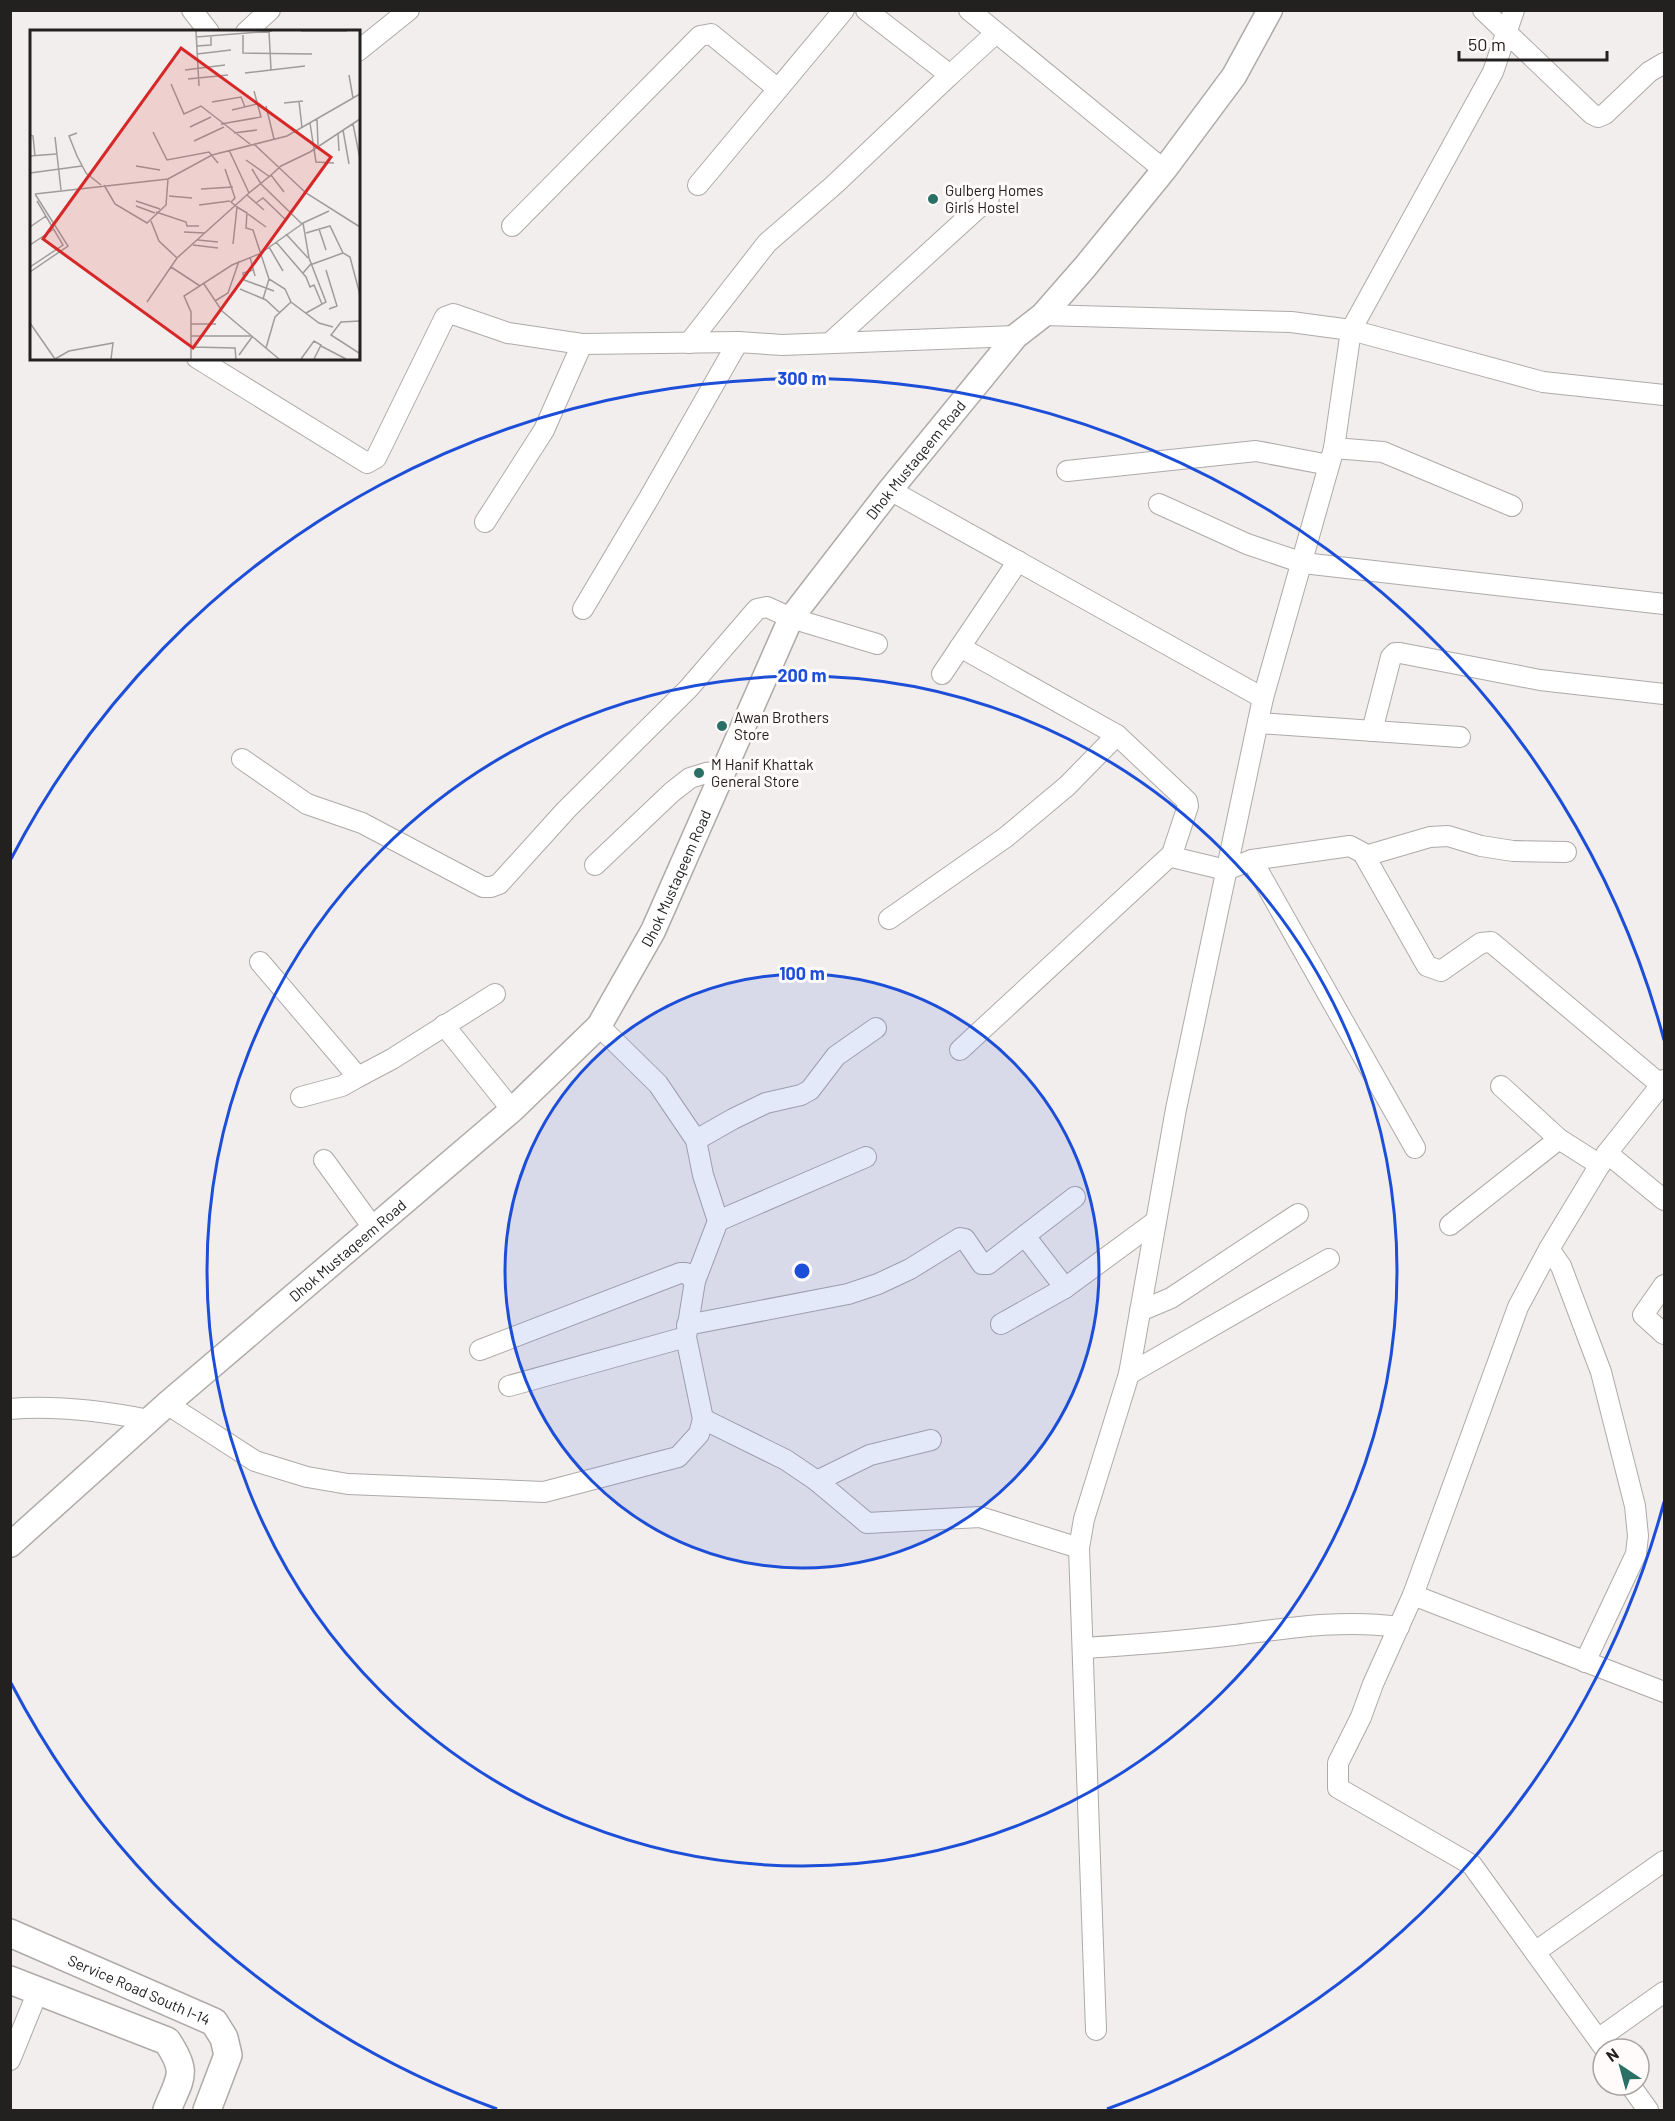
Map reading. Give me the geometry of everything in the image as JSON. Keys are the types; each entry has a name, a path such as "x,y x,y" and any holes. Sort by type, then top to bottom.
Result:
{"main road":[{"name":"Service Road South I-14","path":"10,1933 213,2022 224,2038 228,2055 207,2110"},
{"path":"10,1980 167,2041 178,2058 182,2073 168,2110"}],"street":[{"path":"192,10 207,30"},
{"path":"248,30 270,10"},
{"path":"360,49 409,10"},
{"path":"698,185 844,10"},
{"path":"867,10 950,75"},
{"path":"969,10 1164,170"},
{"name":"Dhok Mustaqeem Road","path":"10,1545 167,1404 512,1110 599,1026 653,931 791,618 890,489 1016,336 1043,315 1086,267 1164,170 1234,76 1270,10"},
{"path":"1483,10 1506,34 1598,117 1605,114 1649,72 1665,63"},
{"path":"1096,2030 1079,1548 1083,1519 1129,1374 1176,1109 1226,870 1263,698 1332,457 1351,330 1493,72 1514,10"},
{"path":"689,343 767,243 834,185 996,33"},
{"path":"512,226 700,36 711,34 778,89"},
{"path":"830,343 989,198"},
{"path":"199,360 367,463 376,458 448,314 508,333 582,344 738,342 782,345 1016,336"},
{"path":"1043,315 1291,322 1351,330 1543,382 1665,395"},
{"path":"583,609 650,498 738,342"},
{"path":"485,522 544,430 582,344"},
{"path":"1067,471 1256,451 1332,457 1383,452 1512,506"},
{"path":"890,489 1263,698"},
{"path":"1159,504 1247,544 1303,563 1665,604"},
{"path":"942,674 1018,561"},
{"path":"242,759 307,804 362,823 483,887 492,887 499,884 566,810 688,689 757,609 767,607 791,618 877,644"},
{"path":"960,647 1118,735 1187,801 1188,806 1172,854 960,1050"},
{"path":"1372,731 1391,657 1395,653 1539,680 1665,694"},
{"path":"1258,723 1460,737"},
{"path":"889,919 1005,837 1067,786 1118,735"},
{"path":"595,865 672,792 690,778 724,771"},
{"path":"1365,856 1430,837 1448,836 1492,848 1566,852"},
{"path":"1172,854 1176,858 1226,870 1252,860 1350,846 1358,849 1365,856 1427,966 1441,971 1481,943 1491,942 1663,1082 1603,1159 1549,1248 1518,1307 1413,1595 1372,1684 1361,1717 1338,1763 1338,1788 1472,1865 1597,2037"},
{"path":"1252,860 1415,1148"},
{"path":"260,962 358,1077"},
{"path":"301,1097 342,1086 392,1059 495,994"},
{"path":"444,1025 512,1110"},
{"path":"167,1404 255,1461 307,1477 348,1484 544,1492 678,1457 699,1434 704,1419 686,1331 695,1281 718,1221 703,1174 696,1140 658,1084 599,1026"},
{"path":"696,1140 766,1103 801,1095 810,1090 836,1056 876,1028"},
{"path":"1501,1086 1559,1139 1603,1159 1665,1200"},
{"path":"1450,1225 1559,1139"},
{"path":"718,1221 867,1157"},
{"path":"324,1160 374,1229"},
{"path":"509,1386 686,1331 848,1294 878,1284 910,1269 960,1238 965,1239 982,1264 988,1264 1075,1197"},
{"path":"1140,1311 1171,1298 1298,1214"},
{"path":"1001,1324 1065,1288 1156,1221"},
{"path":"1025,1236 1065,1288"},
{"path":"1549,1248 1561,1266 1601,1372 1635,1506 1638,1536 1636,1554 1585,1662"},
{"path":"1129,1374 1329,1259"},
{"path":"480,1350 680,1273 687,1274 695,1281"},
{"path":"1665,1285 1643,1315 1665,1334"},
{"path":"10,1409 40,1407 105,1412 149,1420"},
{"path":"704,1419 786,1460 817,1481 867,1523 980,1516 1079,1548"},
{"path":"817,1481 870,1455 931,1440"},
{"path":"1413,1595 1665,1692"},
{"path":"1083,1648 1160,1644 1327,1624 1370,1623 1399,1627"},
{"path":"1536,1952 1665,1861"},
{"path":"10,2060 38,1991"},
{"path":"1610,2037 1665,1992"},
{"path":"1639,2097 1648,2110"}],"place":[{"name":"Gulberg Homes Girls Hostel","path":"933,199"},
{"name":"Awan Brothers Store","path":"722,726"},
{"name":"M Hanif Khattak General Store","path":"699,773"}]}
